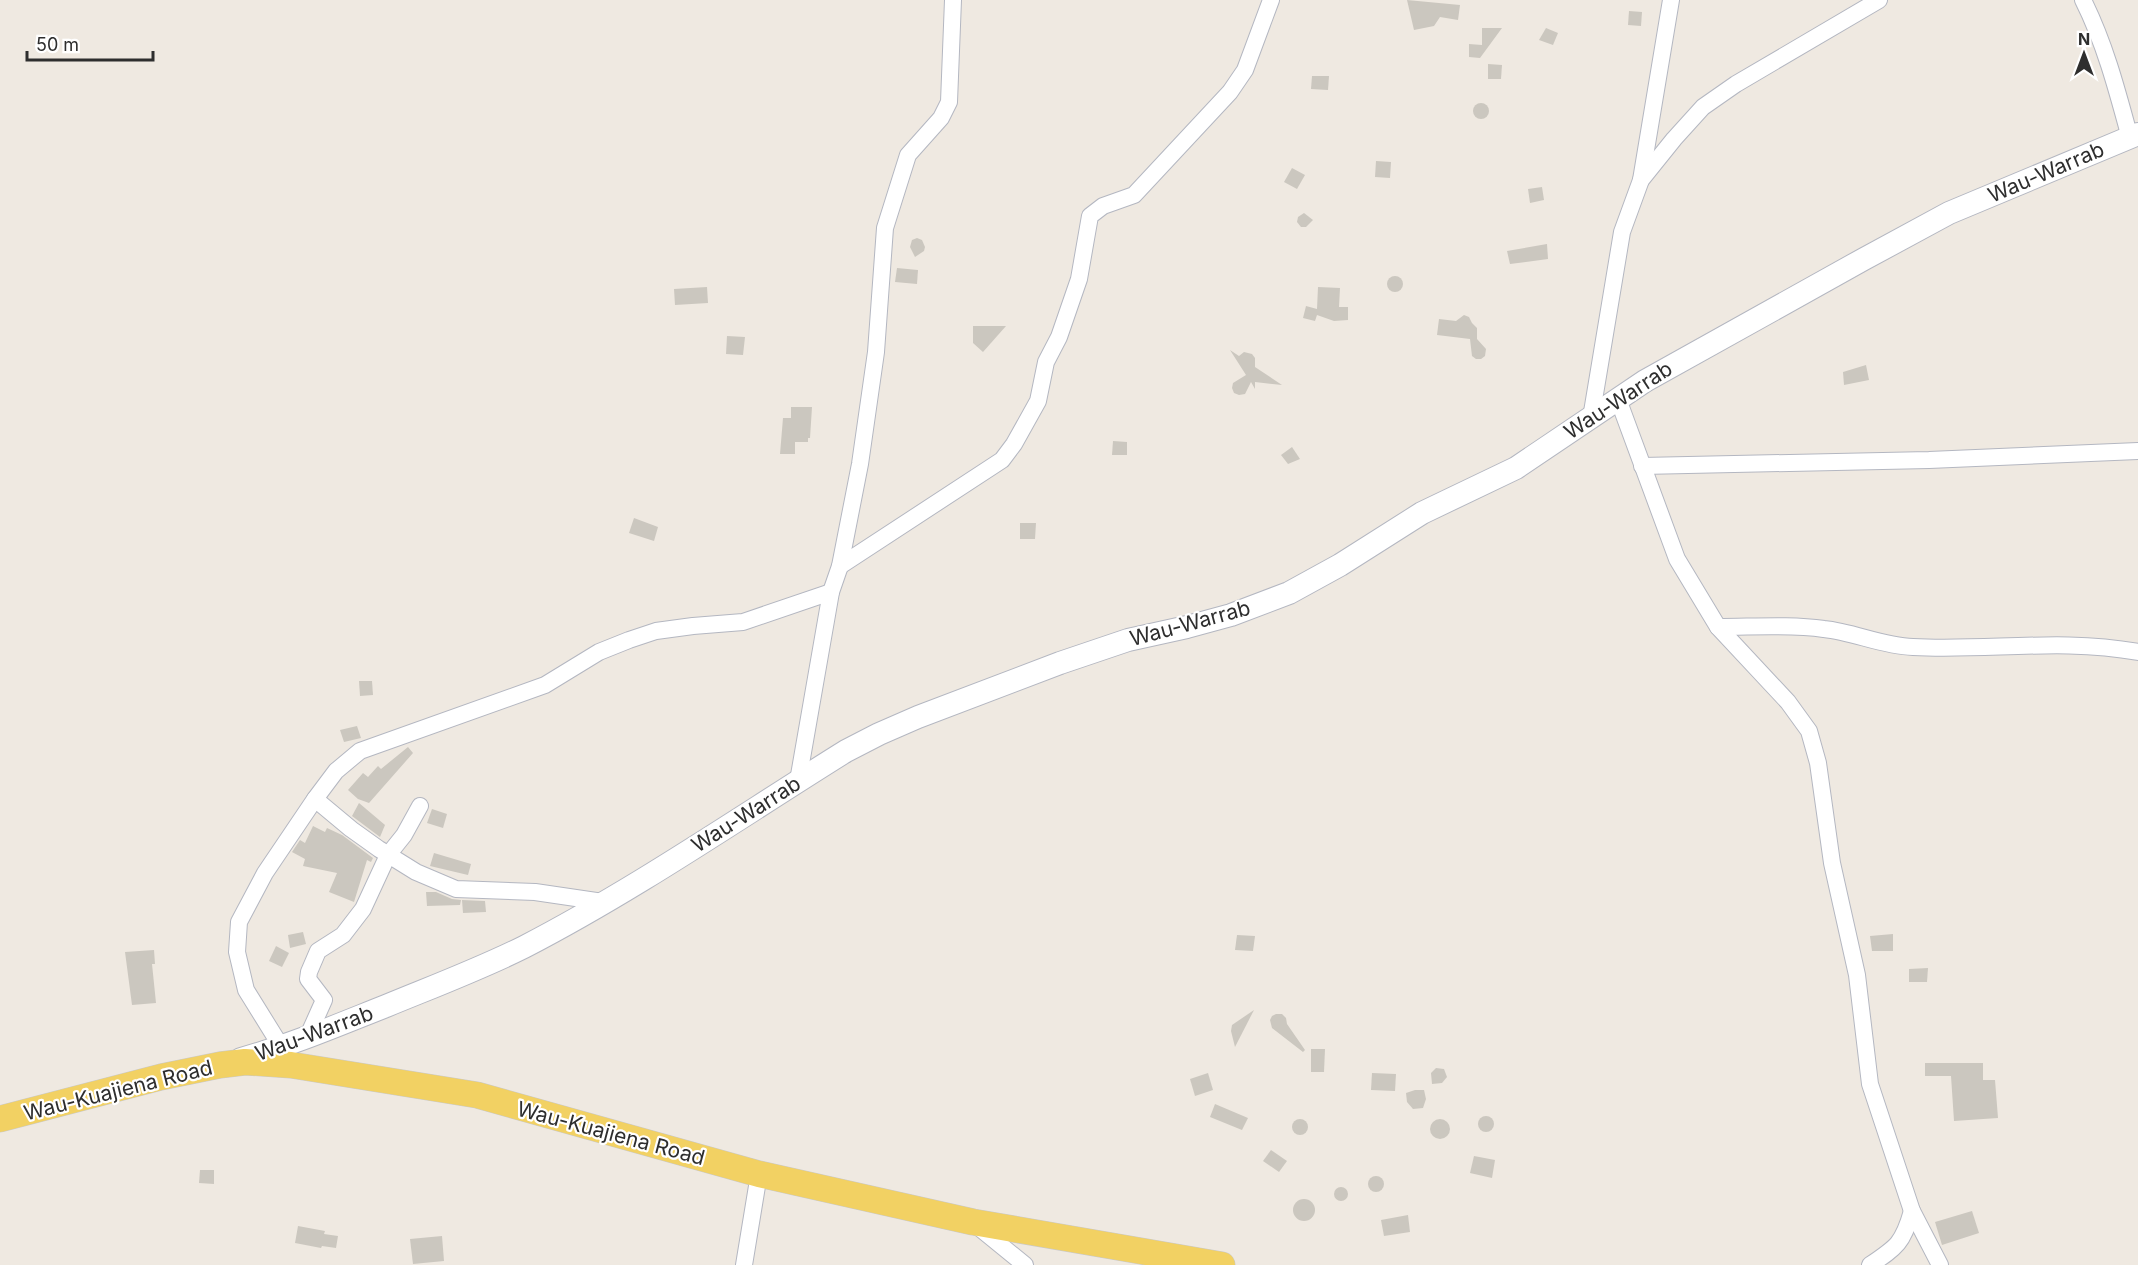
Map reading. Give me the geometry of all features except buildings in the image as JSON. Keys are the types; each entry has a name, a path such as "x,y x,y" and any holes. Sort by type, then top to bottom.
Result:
{"main road":[{"name":"Wau-Warrab","path":"220,1065 282,1048 446,982 523,947 603,902 798,781 879,734 939,708 1128,640 1231,615 1289,593 1340,565 1422,513 1516,468 1689,354 1780,307 1949,213 2134,136"},
{"name":"Wau-Kuajiena Road","path":"0,1119 161,1077 220,1065 245,1062 291,1065 477,1095 759,1174 973,1222 1222,1265"}],"street":[{"path":"798,781 831,592 840,566 860,464 876,352 885,228 908,155 941,118 949,102 953,0"},
{"path":"840,566 1002,460 1014,444 1038,401 1046,362 1059,337 1079,279 1090,216 1102,206 1134,195 1230,92 1245,70 1271,0"},
{"path":"1590,418 1622,232 1641,180 1671,0"},
{"path":"1641,180 1703,107 1736,84 1879,0"},
{"path":"2083,0 2094,22 2134,136"},
{"path":"1618,399 1677,559 1718,627 1788,702 1809,731 1818,763 1832,863 1857,975 1870,1084 1912,1211 1940,1265"},
{"path":"1642,465 1929,460 2138,451"},
{"path":"282,1048 246,990 237,952 240,922 265,873 315,799 336,771 360,751 405,737 545,685 599,652 656,632 743,622 831,592"},
{"path":"1718,627 1821,628 1847,632 1883,644 1913,647 2055,645 2090,646 2138,652"},
{"path":"315,799 351,829 388,855 416,872 456,889 535,892 603,902"},
{"path":"307,1038 324,1000 308,979 318,951 343,934 363,909 388,855 404,835 420,806"},
{"path":"744,1265 759,1174"},
{"path":"1870,1265 1895,1248 1905,1235 1912,1211"},
{"path":"973,1222 1025,1265"}]}
